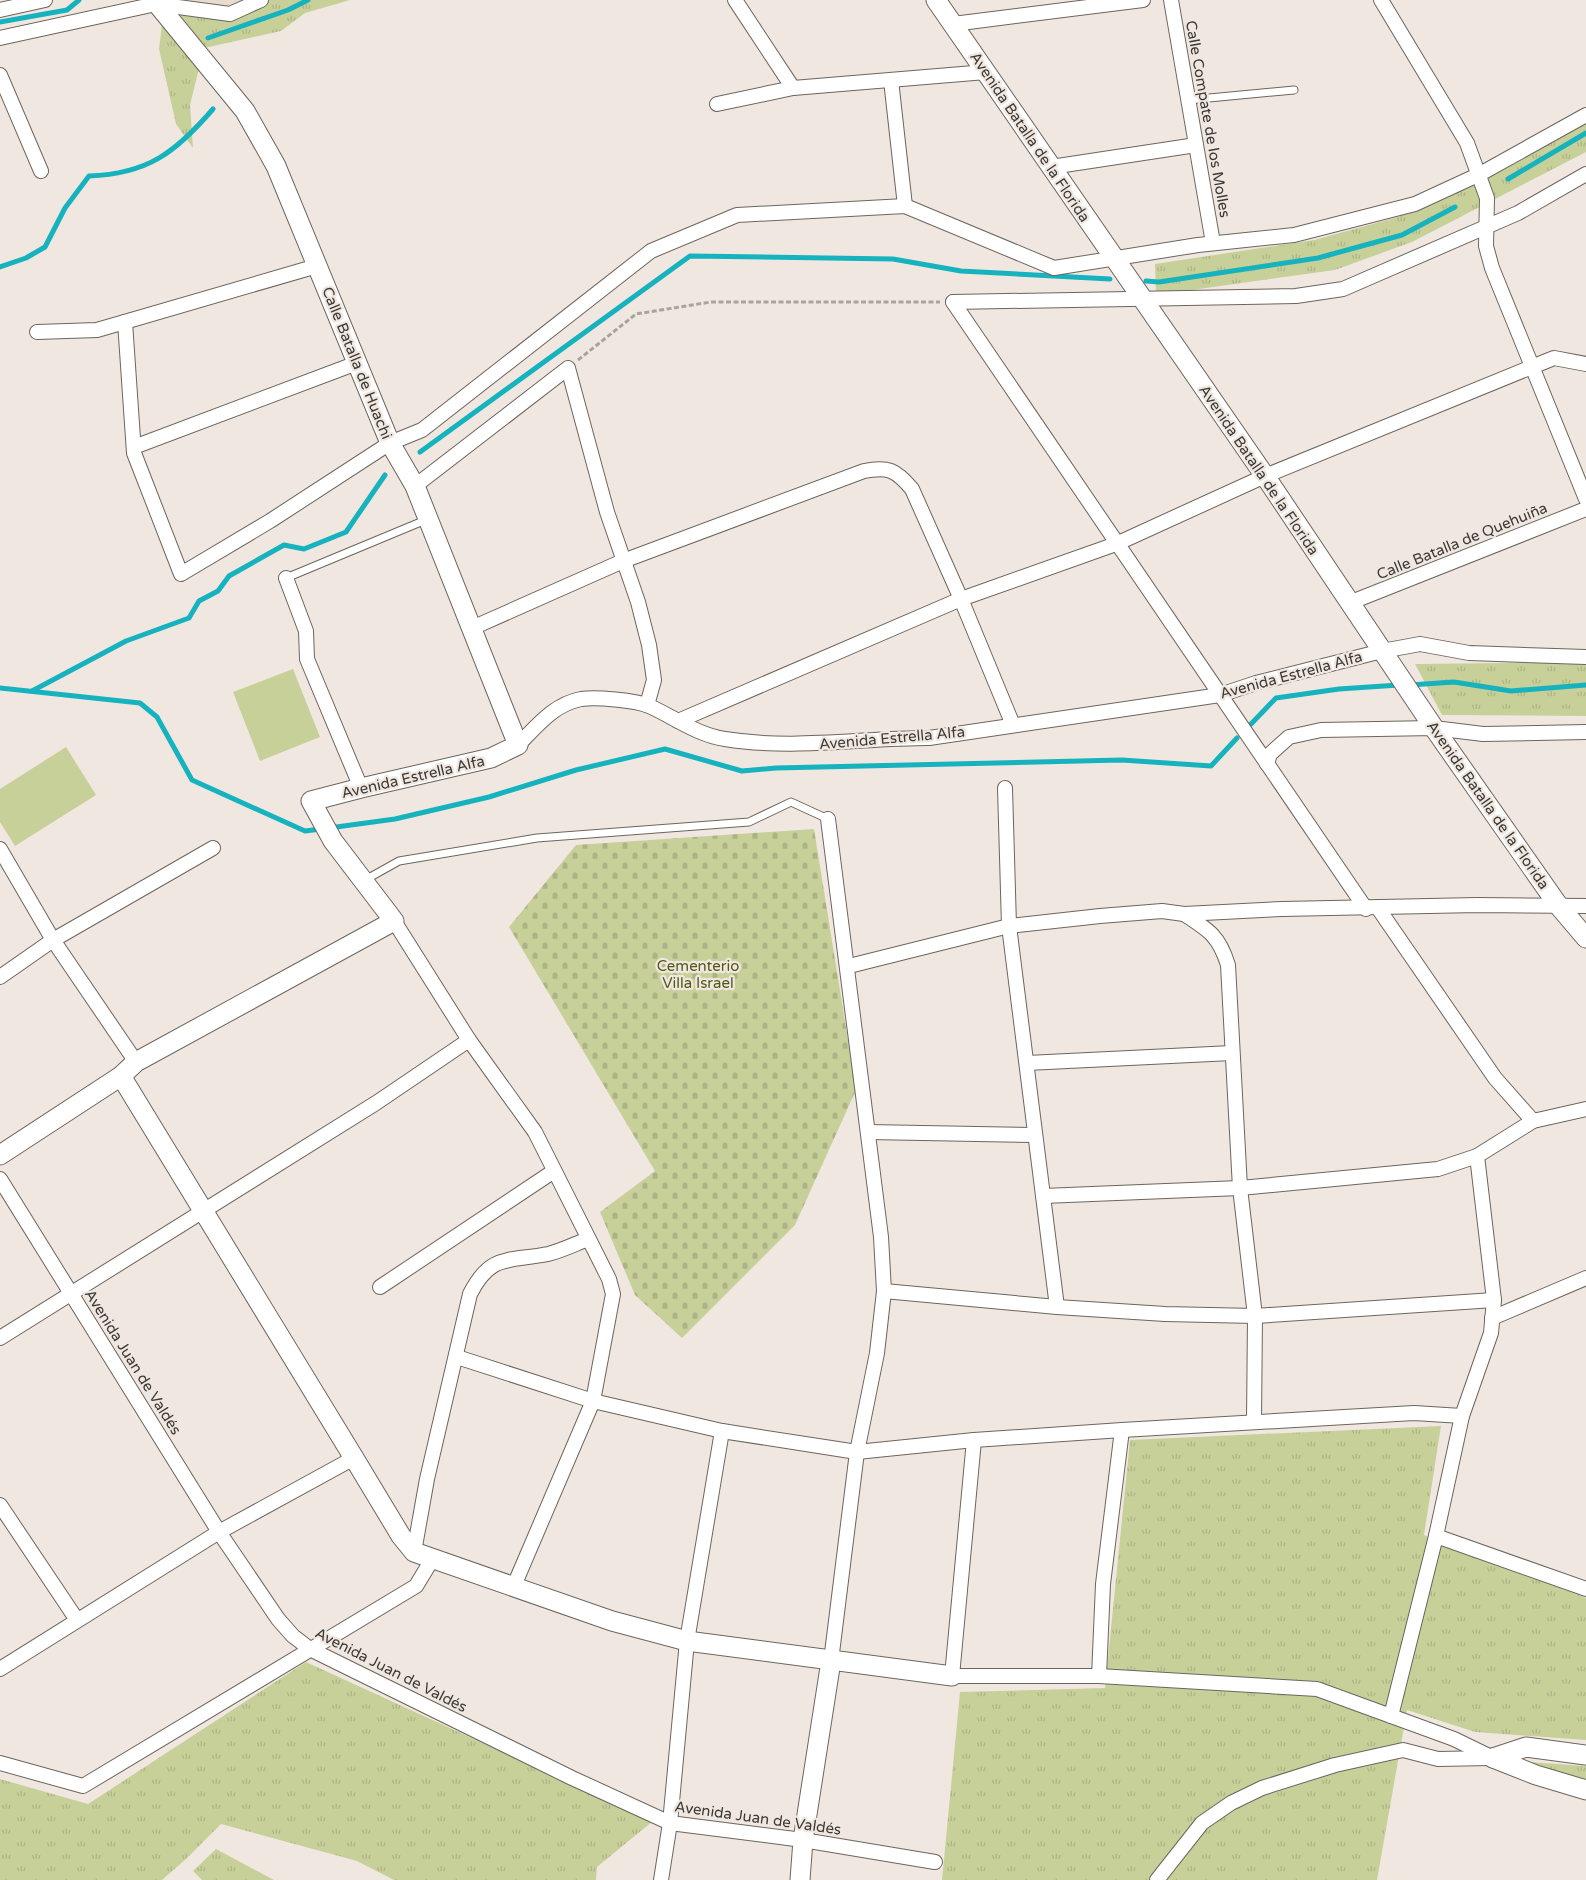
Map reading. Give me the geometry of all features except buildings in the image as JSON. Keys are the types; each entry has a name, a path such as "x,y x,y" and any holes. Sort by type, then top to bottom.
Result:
{"street":[{"path":"0,10 46,0"},
{"path":"0,38 155,2 230,14 261,0"},
{"path":"735,0 793,88"},
{"name":"Avenida Batalla de la Florida","path":"936,0 1112,257 1266,476 1434,728 1558,905 1586,938"},
{"path":"953,24 1143,0"},
{"name":"Calle Compate de los Molles","path":"1171,0 1213,243"},
{"path":"1381,0 1467,143 1480,174 1487,198 1486,246 1492,268 1534,366 1586,499"},
{"name":"Calle Batalla de Huachi","path":"155,2 245,112 276,166 390,443 416,486 518,745"},
{"path":"717,104 793,88 986,72"},
{"path":"0,75 41,171"},
{"path":"892,80 905,206"},
{"path":"125,322 134,447 181,574 270,521 390,443 422,430 651,251 737,215 905,206 1054,268 1112,257 1213,243 1294,235 1415,204 1480,174 1586,115"},
{"path":"1051,167 1196,145"},
{"path":"953,302 1296,296 1343,289 1486,225 1518,213 1586,174"},
{"path":"37,332 97,330 317,266"},
{"path":"953,302 1266,764 1495,1078 1533,1121"},
{"path":"678,722 961,599 1116,544 1266,476 1554,358 1586,364"},
{"path":"134,447 357,363"},
{"path":"416,486 568,368 607,512 638,602 649,645 654,680 647,705"},
{"path":"472,628 624,560 864,471 883,468 900,475 912,488 961,599 1013,726"},
{"name":"Calle Batalla de Quehuiña","path":"1349,603 1586,510"},
{"path":"286,578 306,631 307,659 361,788"},
{"name":"Avenida Estrella Alfa","path":"365,880 332,838 311,801 491,758 518,745 562,704 582,699 605,699 647,705 678,722 706,734 724,739 805,745 884,738 929,738 1220,696 1256,683 1382,651 1420,644 1469,653 1586,657"},
{"path":"1266,764 1270,754 1279,744 1290,737 1321,730 1434,728 1484,734 1586,732"},
{"path":"1005,788 1009,926 1057,1308"},
{"path":"800,1880 803,1840 831,1661 857,1452 877,1354 884,1291 881,1237 828,819"},
{"path":"0,977 53,940 213,848"},
{"path":"0,849 53,940 136,1062"},
{"path":"365,880 394,921 469,1040 534,1132 609,1279 613,1294 593,1400 514,1588"},
{"path":"848,966 1009,926 1162,911 1184,914 1282,909 1586,906"},
{"path":"1184,914 1204,927 1221,944 1228,965 1240,1188 1255,1316 1254,1422"},
{"path":"0,1155 121,1076 136,1062 394,921"},
{"path":"0,1338 376,1103 469,1040"},
{"path":"1027,1063 1232,1053"},
{"path":"121,1076 401,1536 414,1552 612,1621 687,1641 952,1676 1099,1676 1316,1689 1454,1739 1493,1758 1536,1775 1586,1790"},
{"path":"1043,1196 1240,1188 1438,1169 1477,1156 1533,1121 1586,1109"},
{"path":"868,1132 1036,1134"},
{"path":"1391,1716 1436,1536 1462,1416 1491,1333 1494,1300 1477,1156"},
{"path":"380,1287 554,1170"},
{"name":"Avenida Juan de Valdés","path":"0,1178 219,1532 278,1619 293,1636 310,1649 670,1823 803,1840 935,1862"},
{"path":"414,1552 427,1479 470,1294 479,1277 492,1264 514,1258 549,1254 588,1238"},
{"path":"1492,1318 1586,1278"},
{"path":"884,1291 1057,1308 1255,1316 1494,1300"},
{"path":"456,1357 593,1400 722,1431 857,1452 974,1440 1254,1422 1414,1413 1462,1416"},
{"path":"1099,1676 1103,1584 1122,1430"},
{"path":"661,1880 670,1823 687,1641 722,1431"},
{"path":"952,1676 974,1440"},
{"path":"0,1669 219,1532 354,1458"},
{"path":"0,1504 77,1620"},
{"path":"1436,1536 1585,1587"},
{"path":"0,1763 83,1786 416,1586 433,1558"},
{"path":"1157,1880 1202,1823 1232,1803 1262,1788 1335,1765 1403,1750 1438,1758 1493,1758 1526,1747 1586,1755"}],"lane":[{"path":"1188,100 1294,90"},
{"path":"286,578 429,519"},
{"path":"365,880 399,861 536,838 750,822 791,802 828,819"}],"path":[{"path":"568,368 636,314 711,302 953,302"}],"shaded area":[{"path":"168,0 262,0 235,16"}],"green space":[{"path":"165,0 235,16 262,0 350,0 305,13 281,31 204,48 190,105 193,148 176,124 159,49"},
{"path":"1586,110 1586,152 1412,242 1335,270 1156,295 1155,264 1314,240 1398,217 1536,145"},
{"path":"1586,662 1586,716 1442,715 1415,664"},
{"path":"293,669 320,737 260,761 233,692"},
{"path":"66,747 96,795 15,846 0,822 0,789"},
{"name":"Cementerio Villa Israel","path":"814,829 856,1090 795,1225 682,1338 635,1295 600,1212 655,1171 509,927 576,845"},
{"path":"1441,1426 1424,1535 1586,1598 1586,1740 1475,1732 1407,1710 1377,1880 942,1880 960,1692 1105,1688 1130,1440"},
{"path":"306,1662 653,1821 597,1867 596,1880 394,1880 357,1861 221,1824 162,1880 0,1880 0,1779 88,1804"},
{"path":"1529,1762 1586,1766 1586,1783"},
{"path":"216,1849 274,1880 202,1880 193,1871"}],"waterway":[{"path":"0,22 67,10 79,0"},
{"path":"208,38 288,10 308,0"},
{"path":"0,267 26,258 45,247 65,208 89,176 128,171 159,158 173,149 213,109"},
{"path":"1508,179 1586,133"},
{"path":"1146,281 1159,282 1318,258 1402,235 1455,207"},
{"path":"420,452 690,256 893,259 961,271 1110,279"},
{"path":"32,691 126,641 189,618 199,601 218,591 229,576 284,545 304,549 346,532 385,475"},
{"path":"1410,685 1454,682 1511,691 1586,685"},
{"path":"1251,724 1276,698 1339,689 1399,685"},
{"path":"0,688 140,703 157,717 192,780 305,831 321,829"},
{"path":"329,828 395,819 489,797 576,770 665,749 742,771 776,768 1122,760 1211,766 1237,738"}]}
